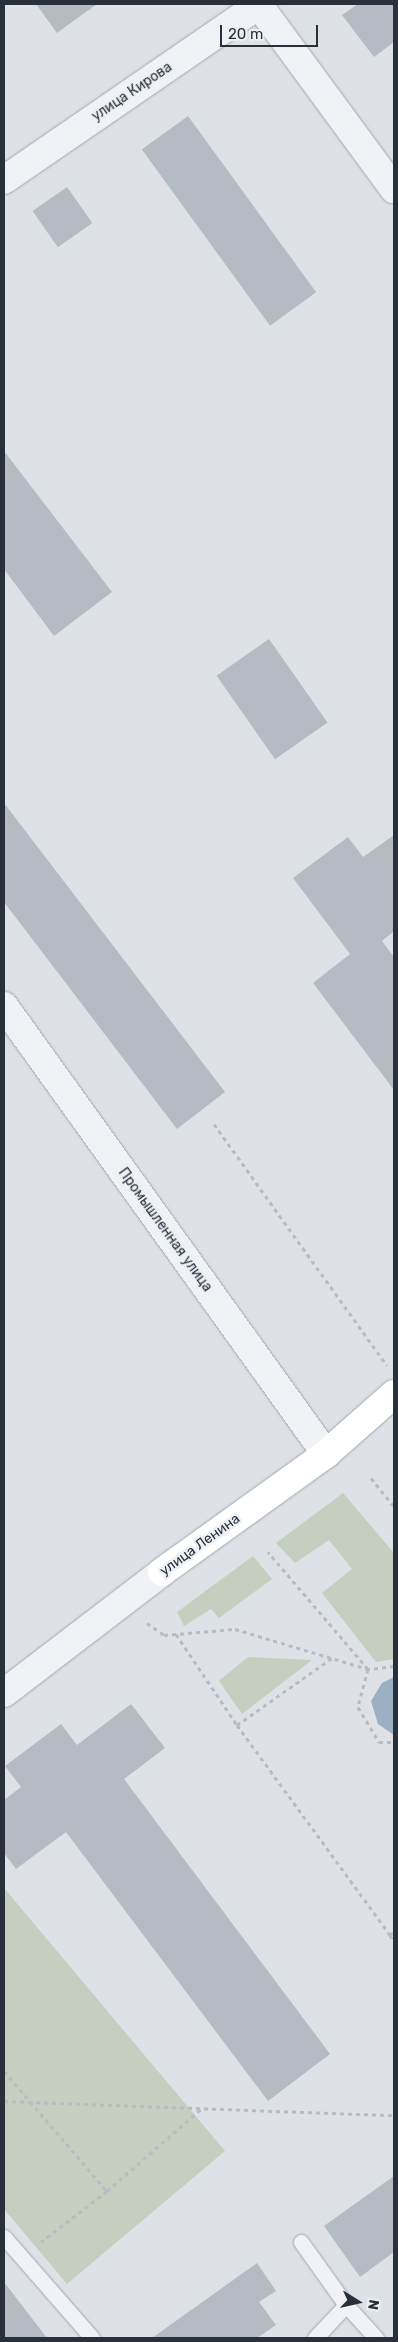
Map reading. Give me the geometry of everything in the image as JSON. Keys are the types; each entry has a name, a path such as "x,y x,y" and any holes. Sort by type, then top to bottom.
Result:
{"street":[{"name":"улица Кирова","path":"4,180 259,4"},
{"path":"259,4 394,190"},
{"name":"Промышленная улица","path":"4,1006 326,1454"},
{"name":"улица Ленина","path":"4,1693 162,1572 326,1454 392,1381"}],"lane":[{"path":"4,2237 92,2338"},
{"path":"300,2242 346,2305 376,2338"},
{"path":"315,2338 346,2305"}],"path":[{"path":"214,1124 392,1381"},
{"path":"370,1478 394,1506"},
{"path":"268,1552 368,1669"},
{"path":"120,1604 164,1635 236,1629 368,1669 394,1666"},
{"path":"176,1634 237,1725 394,1942"},
{"path":"237,1725 332,1658"},
{"path":"368,1669 358,1707 379,1742 394,1742"},
{"path":"390,1935 394,1932"},
{"path":"4,2071 107,2191"},
{"path":"4,2101 394,2115"},
{"path":"21,2257 107,2191 201,2109"}],"green space":[{"path":"343,1493 394,1553 394,1659 376,1662 322,1593 352,1569 329,1540 295,1563 276,1543"},
{"path":"253,1556 272,1579 219,1618 211,1609 184,1626 177,1612"},
{"path":"248,1657 312,1660 242,1714 219,1681"},
{"path":"4,1888 225,2151 67,2284 4,2209"}],"water":[{"path":"394,1677 394,1735 378,1724 371,1701 382,1683"}],"building":[{"path":"36,4 97,4 57,33"},
{"path":"358,4 394,4 394,42 374,57 342,15"},
{"path":"188,116 316,292 270,326 142,150"},
{"path":"67,187 92,223 58,247 33,211"},
{"path":"4,451 112,592 54,636 4,569"},
{"path":"269,639 328,723 275,759 217,676"},
{"path":"4,803 225,1092 177,1129 4,902"},
{"path":"394,835 394,931 382,941 394,957 394,1090 313,983 350,954 293,878 348,837 363,857"},
{"path":"131,1704 165,1748 124,1779 330,2054 268,2101 66,1832 16,1869 4,1853 4,1800 21,1787 5,1766 61,1724 77,1745"},
{"path":"394,2176 394,2252 360,2277 324,2226"},
{"path":"257,2263 276,2291 259,2302 276,2325 257,2338 152,2338"},
{"path":"4,2282 47,2338 4,2338"}]}
